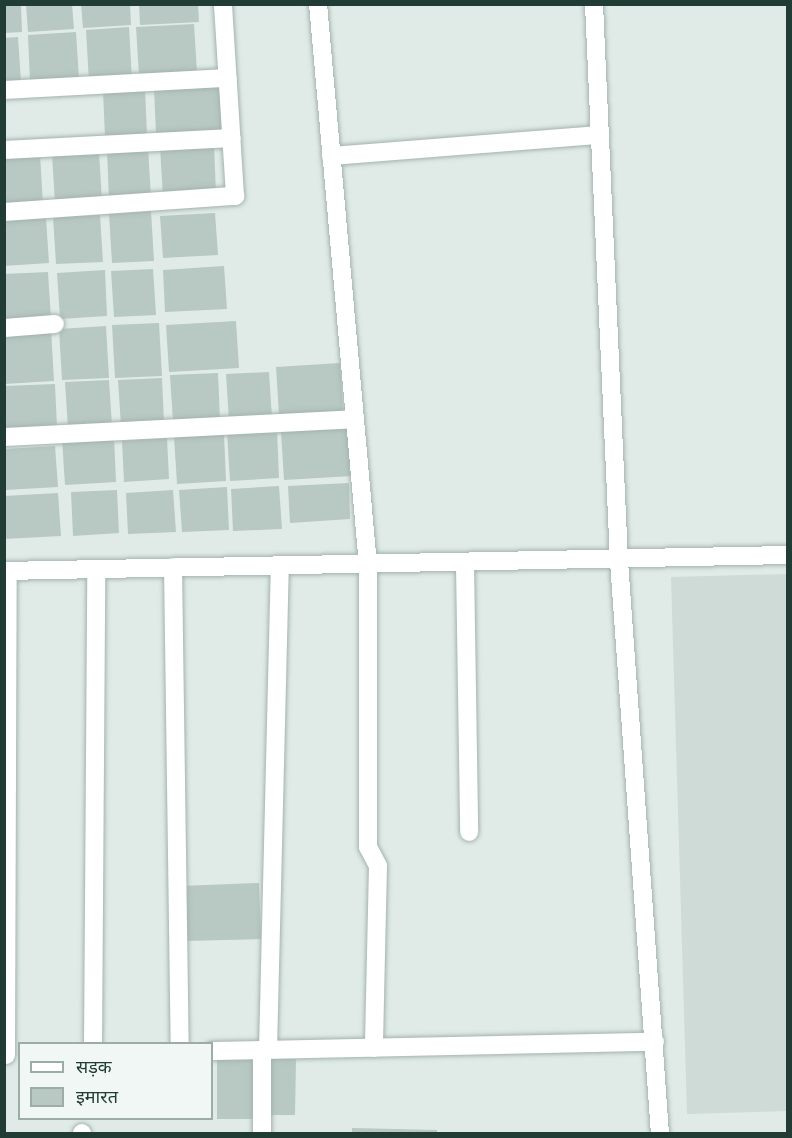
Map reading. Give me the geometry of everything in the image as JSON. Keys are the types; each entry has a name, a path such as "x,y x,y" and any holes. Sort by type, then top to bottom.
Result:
{"street":[{"path":"4,212 236,196 223,4"},
{"path":"318,4 369,566 368,847 378,866 374,1048"},
{"path":"594,4 619,561 660,1134"},
{"path":"4,90 228,78"},
{"path":"331,156 600,135"},
{"path":"4,150 232,138"},
{"path":"4,328 56,324"},
{"path":"4,437 355,419"},
{"path":"10,1055 6,571 619,561 788,555"},
{"path":"465,564 469,832"},
{"path":"173,567 180,1042"},
{"path":"262,1134 280,567"},
{"path":"93,1042 96,570"},
{"path":"213,1051 655,1042"}],"shaded area":[{"path":"787,574 787,1111 687,1114 671,577"}],"building":[{"path":"4,4 21,4 22,32 4,33"},
{"path":"26,4 72,4 74,29 28,32"},
{"path":"81,4 130,4 131,25 83,28"},
{"path":"139,4 198,4 199,22 140,25"},
{"path":"194,24 197,72 139,75 136,27"},
{"path":"129,27 132,80 89,82 86,30"},
{"path":"76,32 79,79 30,82 28,35"},
{"path":"18,37 21,82 4,83 4,38"},
{"path":"221,85 224,131 156,134 154,89"},
{"path":"145,89 147,135 105,137 103,92"},
{"path":"214,144 216,194 163,197 160,147"},
{"path":"148,148 151,198 109,200 107,150"},
{"path":"99,152 102,201 55,203 52,155"},
{"path":"40,153 43,205 4,207 4,155"},
{"path":"151,211 154,261 112,263 109,214"},
{"path":"215,213 218,255 163,258 160,216"},
{"path":"100,215 103,262 56,264 53,217"},
{"path":"46,218 49,263 4,266 4,220"},
{"path":"224,266 227,309 165,312 163,270"},
{"path":"153,269 156,315 114,317 111,271"},
{"path":"105,270 107,316 60,319 57,273"},
{"path":"48,272 51,319 4,322 4,274"},
{"path":"236,321 239,368 169,372 166,325"},
{"path":"159,323 162,376 115,378 112,325"},
{"path":"106,326 109,378 62,380 59,329"},
{"path":"51,329 54,381 4,384 4,332"},
{"path":"340,363 343,412 279,415 276,367"},
{"path":"269,372 272,418 229,421 226,374"},
{"path":"218,373 220,420 173,422 170,375"},
{"path":"162,378 164,423 121,426 118,380"},
{"path":"109,380 112,426 68,429 65,382"},
{"path":"55,384 57,427 4,430 4,386"},
{"path":"349,428 352,476 284,480 281,432"},
{"path":"277,429 279,478 230,481 227,432"},
{"path":"224,434 226,481 177,484 174,437"},
{"path":"114,437 116,482 65,485 62,439"},
{"path":"167,438 169,479 124,482 122,441"},
{"path":"55,446 58,487 5,490 5,449"},
{"path":"349,483 350,519 290,523 288,486"},
{"path":"279,486 282,529 233,531 231,489"},
{"path":"227,487 229,530 182,532 179,490"},
{"path":"117,490 119,533 73,536 71,492"},
{"path":"173,490 176,532 128,534 126,493"},
{"path":"58,493 61,536 4,539 4,496"},
{"path":"259,883 261,939 183,941 181,886"},
{"path":"266,1058 296,1059 295,1115 265,1115"},
{"path":"217,1060 260,1060 260,1119 217,1119"},
{"path":"352,1128 437,1130 437,1134 352,1134"}]}
